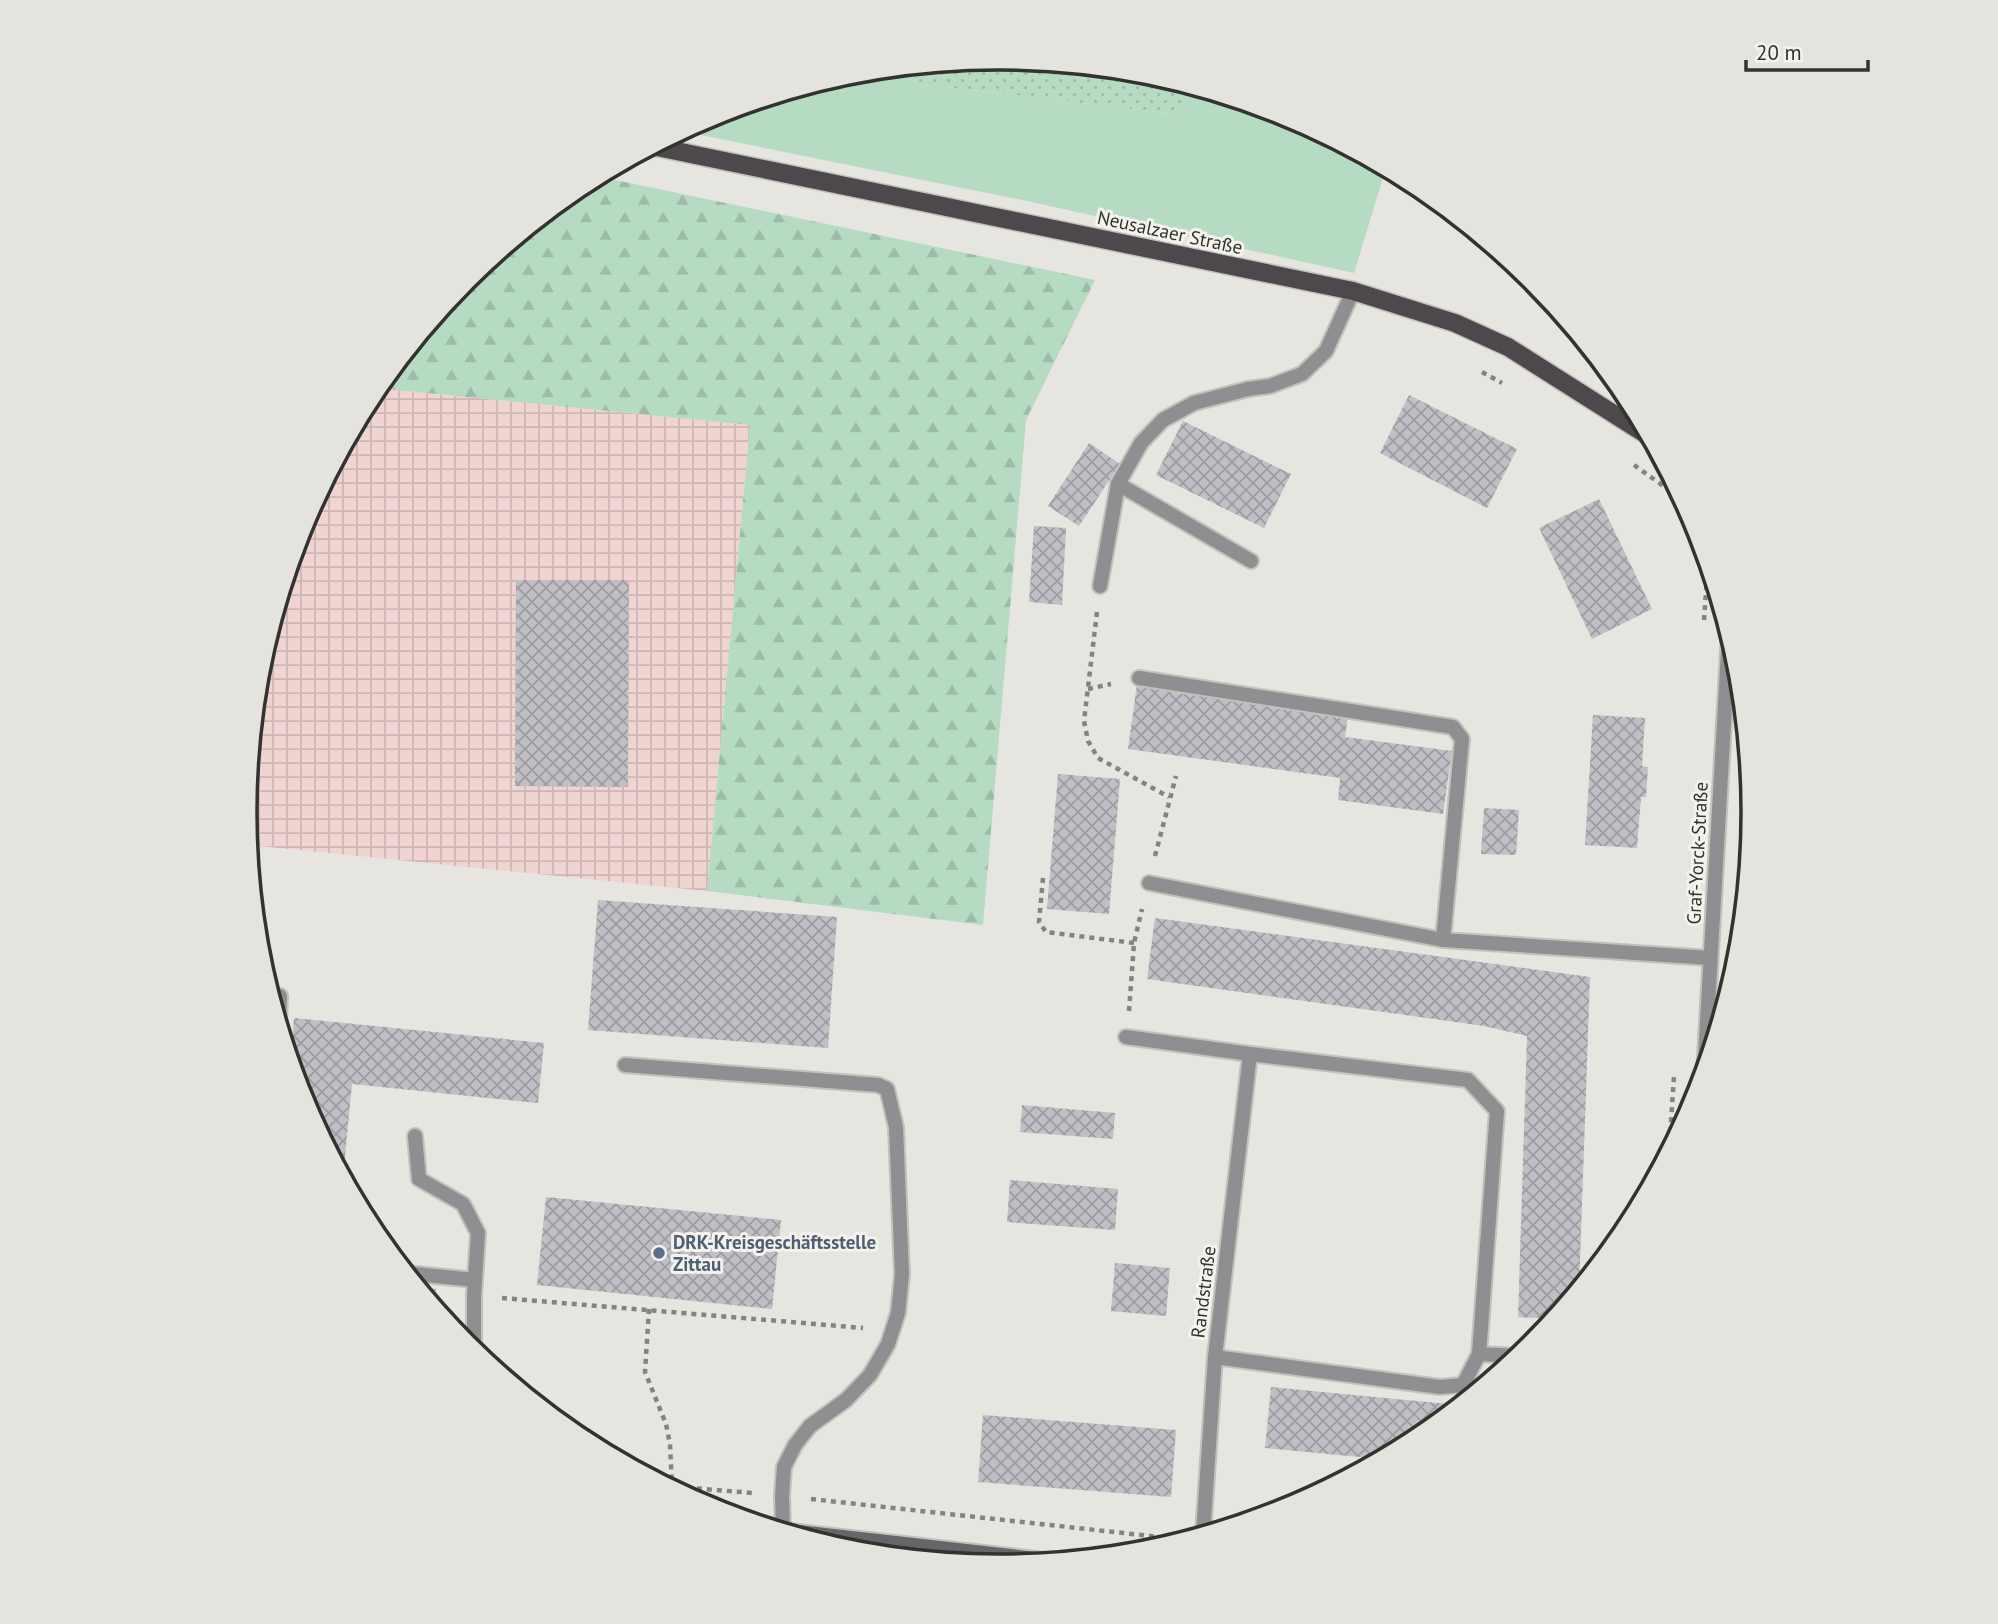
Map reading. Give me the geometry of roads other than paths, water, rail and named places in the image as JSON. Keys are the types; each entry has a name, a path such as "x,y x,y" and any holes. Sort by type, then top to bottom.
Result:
{"main road":[{"name":"Neusalzaer Straße","path":"667,149 1353,291 1455,323 1508,347 1633,427"}],"street":[{"path":"1100,586 1118,484 1141,443 1163,420 1194,403 1270,386 1302,374 1326,351 1353,291"},
{"path":"1118,484 1251,561"},
{"name":"Graf-Yorck-Straße","path":"1706,1038 1728,671"},
{"path":"1139,678 1453,727 1462,738 1461,770 1443,940"},
{"path":"1149,883 1443,940 1710,958"},
{"path":"1126,1037 1468,1080 1497,1111 1479,1354 1463,1385 1440,1387 1214,1357"},
{"name":"Randstraße","path":"1204,1525 1214,1357 1250,1054"},
{"path":"625,1065 878,1085 887,1089 896,1127 902,1274 898,1313 888,1343 870,1375 846,1400 810,1426 795,1445 784,1467 782,1522"},
{"path":"415,1136 419,1179 463,1204 478,1233 474,1337"},
{"path":"419,1274 475,1280"},
{"path":"1479,1354 1504,1355"}],"place":[{"name":"DRK-Kreisgeschäftsstelle Zittau","path":"659,1253"}]}
